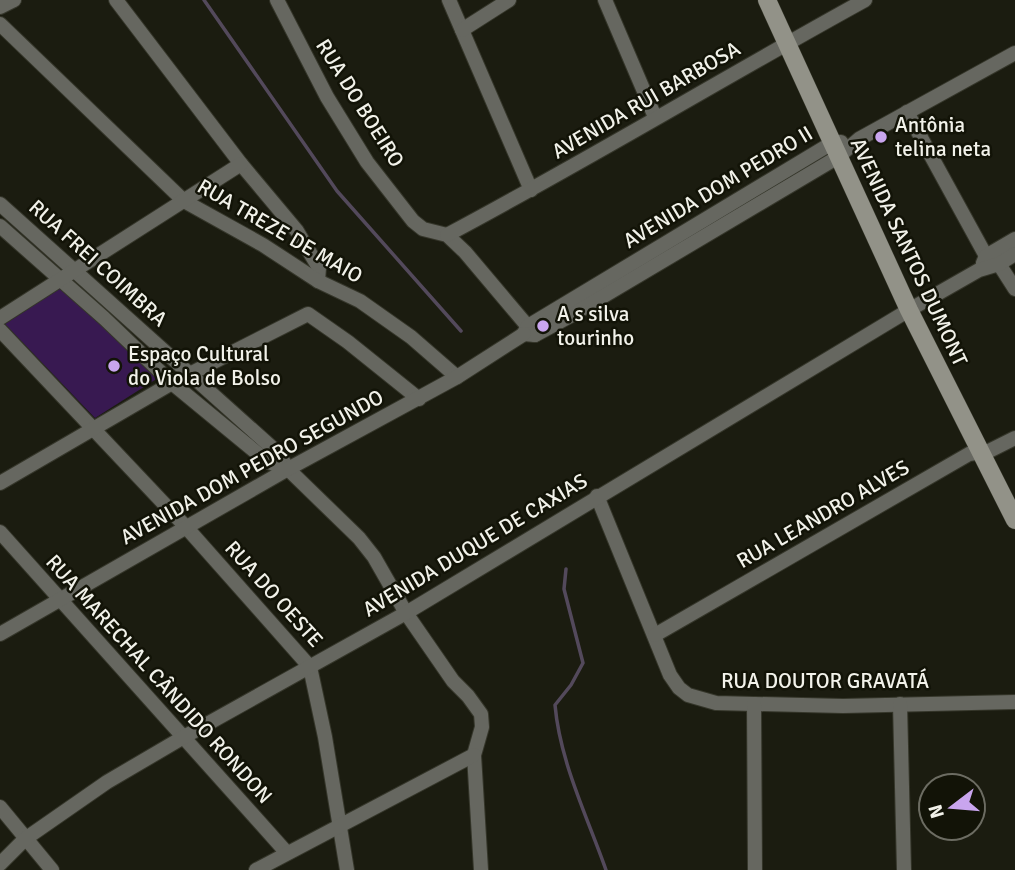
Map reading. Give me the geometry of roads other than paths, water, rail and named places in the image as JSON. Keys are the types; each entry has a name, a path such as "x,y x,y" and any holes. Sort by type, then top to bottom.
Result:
{"main road":[{"name":"AVENIDA SANTOS DUMONT","path":"767,0 909,310 1015,520"}],"street":[{"path":"0,7 14,0"},
{"path":"116,0 241,164 298,231 319,268 318,281"},
{"name":"RUA DO BOEIRO","path":"277,0 327,97 367,162 413,221 423,229 447,235 465,252 529,332"},
{"path":"449,0 531,190"},
{"path":"462,30 509,0"},
{"path":"605,0 660,115"},
{"path":"612,0 660,115"},
{"name":"AVENIDA RUI BARBOSA","path":"447,235 865,0"},
{"name":"RUA TREZE DE MAIO","path":"0,24 184,201 370,309 411,337 457,377"},
{"path":"1015,53 907,113 993,260 1015,289"},
{"name":"AVENIDA DOM PEDRO II","path":"529,332 835,150 907,113"},
{"path":"0,318 241,164"},
{"name":"RUA FREI COIMBRA","path":"0,204 278,453 288,469 374,556 406,613 453,681 481,714 482,727 474,755 481,870"},
{"name":"RUA FREI COIMBRA","path":"0,226 172,383 268,462 288,469"},
{"path":"993,260 1015,239"},
{"path":"993,260 1015,254"},
{"name":"AVENIDA DUQUE DE CAXIAS","path":"0,864 25,839 107,782 406,613 993,260"},
{"path":"0,483 172,383 308,314 419,399"},
{"name":"RUA DO OESTE","path":"0,330 186,527 310,667 325,737 347,870"},
{"name":"AVENIDA DOM PEDRO SEGUNDO","path":"0,634 288,469 419,399 529,332"},
{"name":"RUA LEANDRO ALVES","path":"655,635 969,454 989,451 1015,438"},
{"name":"RUA DOUTOR GRAVATÁ","path":"597,496 670,675 688,695 716,703 844,706 1015,702"},
{"name":"RUA MARECHAL CÂNDIDO RONDON","path":"0,532 182,738 288,853"},
{"path":"754,704 755,870"},
{"path":"900,704 904,870"},
{"path":"256,870 474,755"},
{"path":"0,807 52,870"}],"waterway":[{"path":"204,0 337,191 461,331"},
{"path":"566,569 564,589 583,663 571,685 555,705 568,768 606,870"}],"place":[{"name":"Antônia telina neta","path":"881,137"},
{"name":"A s silva tourinho","path":"543,326"},
{"name":"Espaço Cultural do Viola de Bolso","path":"114,366"}]}
